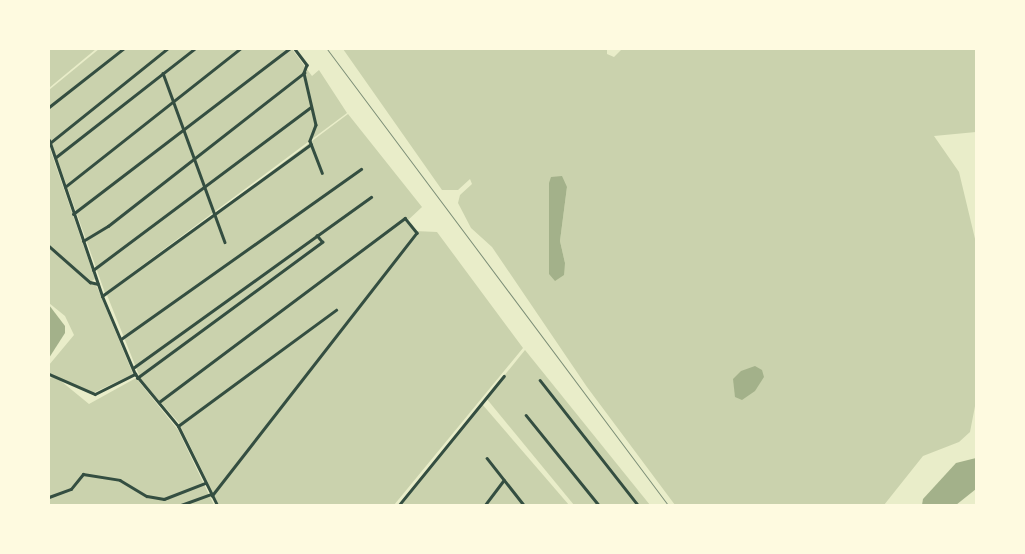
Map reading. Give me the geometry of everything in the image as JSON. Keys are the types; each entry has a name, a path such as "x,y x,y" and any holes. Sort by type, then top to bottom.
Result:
{"street":[{"path":"49,108 123,49"},
{"path":"167,49 49,141 102,296 132,368 136,376 178,426 217,505"},
{"path":"56,158 194,49"},
{"path":"64,188 240,49"},
{"path":"73,214 289,49"},
{"path":"83,241 108,226 304,73 307,65 295,49"},
{"path":"163,73 225,242"},
{"path":"304,73 316,125 311,144 322,173"},
{"path":"93,270 311,107"},
{"path":"102,296 311,144"},
{"path":"121,339 361,169"},
{"path":"132,368 371,197"},
{"path":"159,402 405,218 417,233 212,495 181,505"},
{"path":"49,374 94,394 136,376 322,242 317,236"},
{"path":"49,246 90,282 98,284"},
{"path":"178,426 336,310"},
{"path":"399,505 504,376"},
{"path":"540,380 638,505"},
{"path":"526,415 599,505"},
{"path":"487,458 524,505"},
{"path":"49,497 71,488 83,474 120,480 147,496 164,499 205,483"},
{"path":"484,505 504,480"}],"shaded area":[{"path":"49,49 96,49 49,88"},
{"path":"99,49 193,49 56,156 49,136 49,90"},
{"path":"195,49 292,49 312,76 319,70 347,113 105,293 57,158"},
{"path":"343,49 607,49 607,54 614,57 622,49 976,49 976,132 934,136 959,172 976,243 976,401 970,432 959,442 923,456 884,505 675,505 587,387 492,247 471,228 458,203 460,195 472,184 470,179 458,190 442,190","holes":["549,183 567,187 560,241 565,263 549,245"]},
{"path":"348,114 422,207 406,222 415,231 437,232 523,348 394,505 219,505 179,423 141,380 107,295"},
{"path":"49,146 95,279 90,282 49,245"},
{"path":"562,176 567,187 560,241 565,263 564,275 555,281 549,274 549,183 551,177"},
{"path":"49,248 97,287 133,374 91,394 56,377 89,404 136,378 178,430 214,505 49,505 49,379 54,375 49,373 49,365 74,335 65,316 49,303"},
{"path":"49,305 65,326 65,333 49,358"},
{"path":"525,350 650,505 574,505 486,398"},
{"path":"755,366 762,370 764,377 755,391 742,400 735,397 733,379 741,371"},
{"path":"482,404 569,505 398,505"},
{"path":"976,458 976,489 956,505 922,505 923,499 956,463"}],"railway":[{"path":"327,49 668,505"}]}
